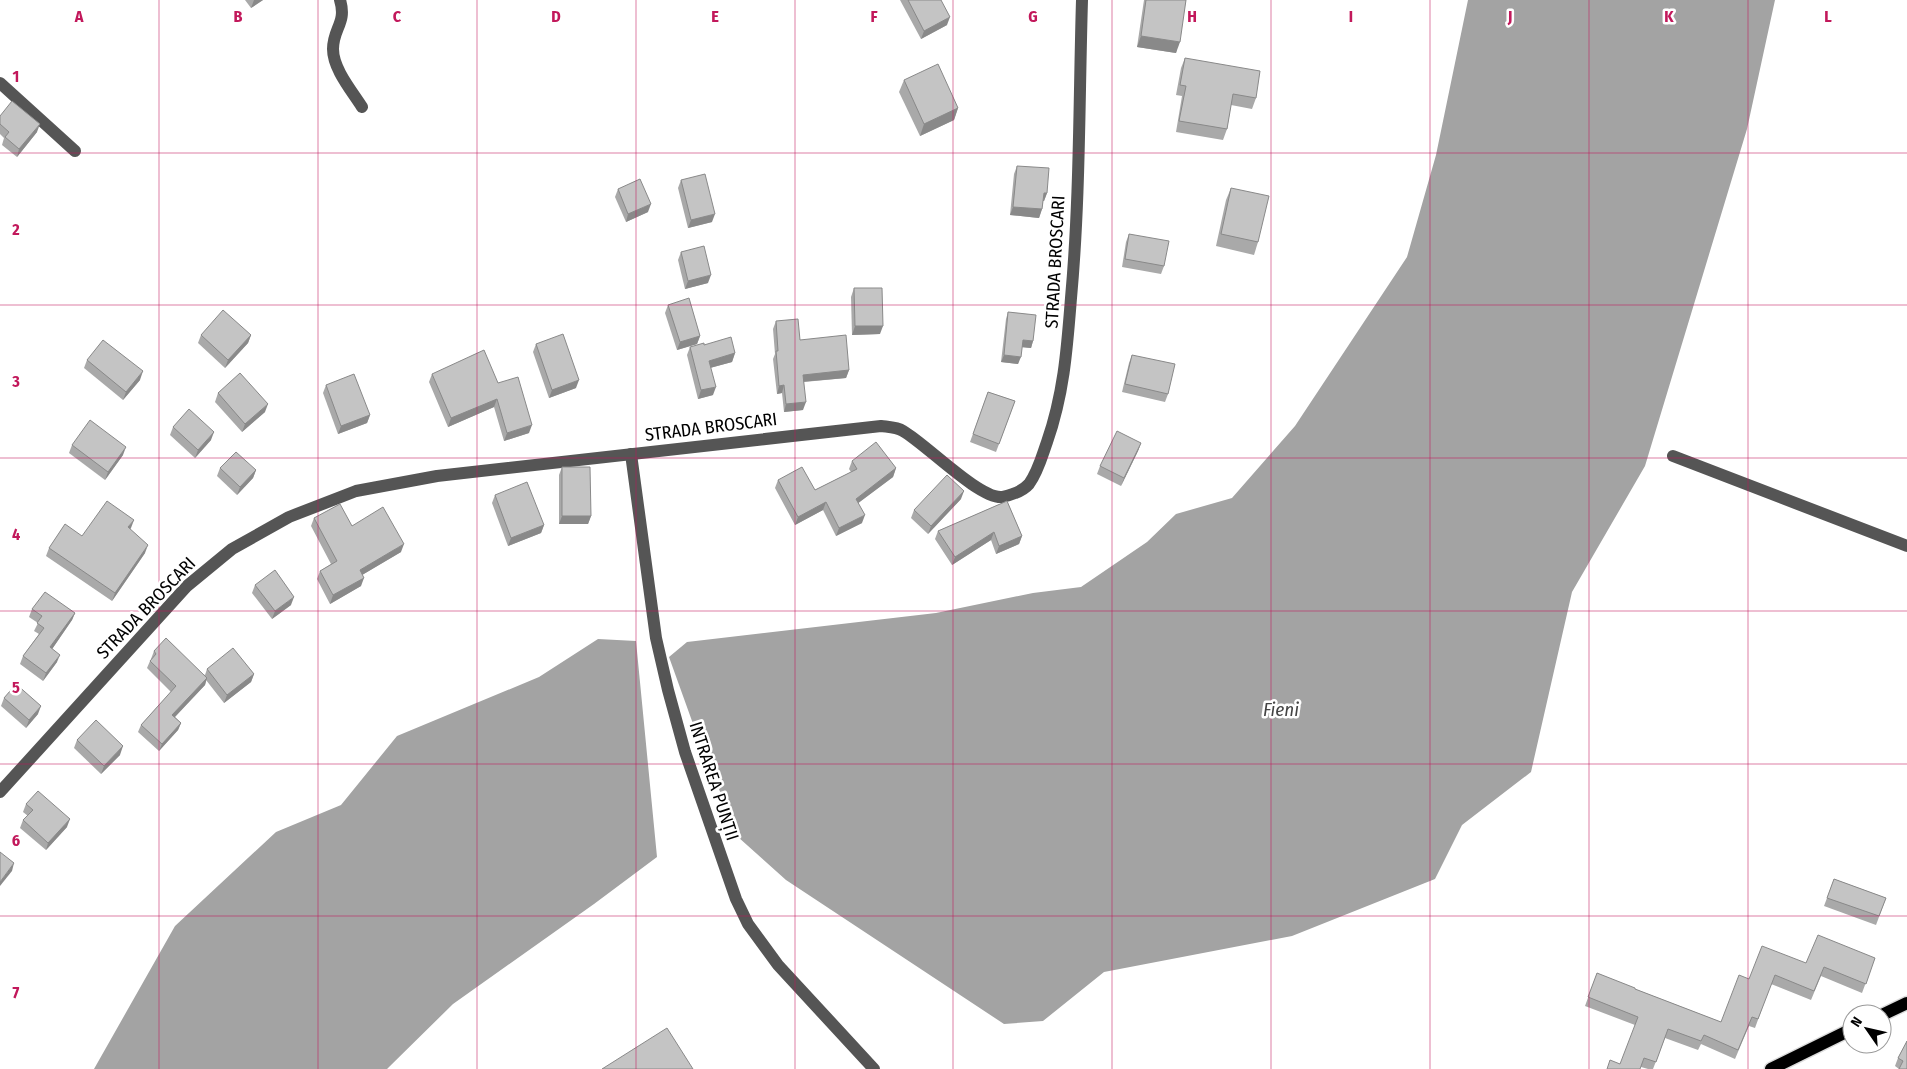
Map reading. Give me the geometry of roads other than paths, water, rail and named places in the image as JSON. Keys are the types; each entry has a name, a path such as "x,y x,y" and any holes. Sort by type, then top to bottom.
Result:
{"main road":[{"path":"1892,1010 1907,1003"},
{"path":"1771,1069 1842,1035"}],"street":[{"path":"340,0 343,18 332,47 334,58 362,107"},
{"name":"STRADA BROSCARI","path":"0,792 187,586 232,549 289,517 356,491 437,476 881,426 900,429 919,441 966,480 985,492 1000,497 1014,494 1028,485 1038,468 1052,427 1063,383 1075,255 1082,0"},
{"path":"0,83 75,151"},
{"name":"INTRAREA PUNȚII","path":"631,454 652,611 666,682 685,752 736,899 748,924 778,965 874,1069"},
{"path":"1673,456 1907,546"}],"water":[{"name":"Fieni","path":"1468,0 1775,0 1747,129 1645,466 1572,592 1531,772 1462,825 1435,879 1292,936 1104,972 1043,1021 1004,1024 786,880 738,837 669,657 687,642 936,613 1033,593 1081,587 1147,542 1176,514 1232,498 1295,426 1407,257 1436,155"},
{"path":"598,639 636,641 657,857 453,1004 387,1069 94,1069 175,926 276,832 341,805 397,736 539,677"}]}
